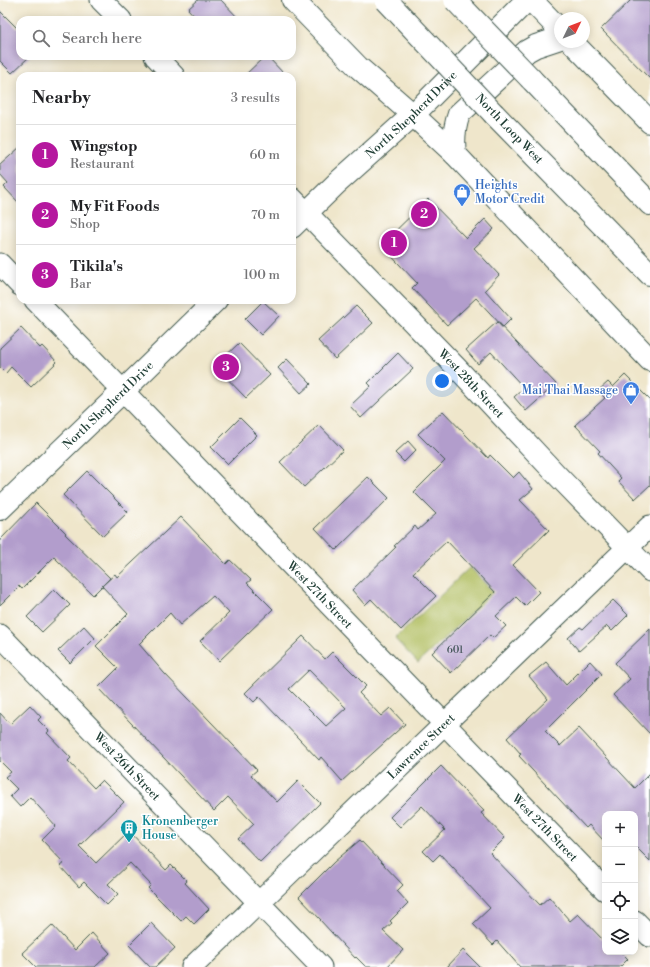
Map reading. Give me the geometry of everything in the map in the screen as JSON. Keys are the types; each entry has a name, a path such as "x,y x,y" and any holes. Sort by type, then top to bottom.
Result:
{"main road":[{"path":"293,0 358,67 455,154 650,360"},
{"name":"North Loop West","path":"386,0 648,273"},
{"path":"455,0 650,204"},
{"name":"North Shepherd Drive","path":"297,212 364,158 413,115 527,0"},
{"path":"531,0 554,24"},
{"path":"455,154 453,136 454,126 458,114 527,51 536,46 554,40"},
{"path":"578,48 650,122"},
{"name":"North Shepherd Drive","path":"0,509 212,304"}],"street":[{"path":"101,0 117,16"},
{"path":"159,60 170,72"},
{"name":"West 28th Street","path":"297,212 456,367 556,474 650,570"},
{"path":"0,264 16,281"},
{"name":"West 27th Street","path":"39,304 602,887"},
{"name":"Lawrence Street","path":"192,967 650,526"},
{"name":"West 26th Street","path":"0,635 321,967"},
{"path":"638,924 650,936"}],"green space":[{"path":"470,567 493,592 418,663 395,639"}],"building":[{"path":"198,0 221,0 236,16 194,16 188,9"},
{"path":"631,0 650,0 650,79 601,29"},
{"path":"0,11 16,27 16,60 26,60 12,73 0,61"},
{"path":"261,60 271,60 282,72 248,72"},
{"path":"16,151 16,200 4,187 8,183 0,174 0,165"},
{"path":"428,199 466,238 485,219 494,229 474,248 499,275 485,290 511,319 503,327 476,298 447,325 412,288 417,283 381,245"},
{"path":"260,304 266,304 279,316 261,335 245,319"},
{"path":"356,306 373,323 335,359 318,341"},
{"path":"497,322 556,384 526,411 514,397 524,388 491,352 478,364 466,350"},
{"path":"21,328 40,348 42,346 57,362 31,387 11,367 6,373 0,367 0,348"},
{"path":"239,343 270,375 246,398 215,366"},
{"path":"398,353 413,369 361,418 350,406 371,386 368,383"},
{"path":"287,359 311,384 301,393 278,368"},
{"path":"625,375 650,400 650,485 635,499 618,481 621,478 598,453 600,451 575,425 605,398 598,391 608,382 613,387"},
{"path":"443,411 488,458 490,455 513,478 519,472 533,489 520,500 549,530 513,565 539,592 525,606 516,597 496,616 506,626 493,638 490,635 451,673 432,653 495,592 447,541 413,573 436,596 401,630 371,599 365,605 352,590 415,526 418,530 436,514 414,492 445,461 418,434"},
{"path":"240,418 257,435 228,464 211,447"},
{"path":"319,425 343,450 304,487 280,462"},
{"path":"408,441 416,450 404,462 395,453"},
{"path":"87,471 128,512 103,536 63,495"},
{"path":"368,477 389,498 336,550 315,528"},
{"path":"36,503 110,578 93,595 54,557 22,589 19,586 0,605 0,540"},
{"path":"181,517 226,564 230,560 251,580 247,583 273,609 219,661 200,641 229,613 213,596 180,625 170,613 139,644 164,673 257,770 251,775 277,802 298,781 320,803 260,862 238,839 254,824 228,797 214,811 98,688 118,668 96,646 128,614 102,586 115,574 117,577"},
{"path":"54,589 70,605 42,632 27,617"},
{"path":"613,600 628,615 612,631 607,626 579,651 568,638 580,627 583,629"},
{"path":"84,626 95,638 70,663 58,651"},
{"path":"650,629 650,734 613,695 630,679 615,663"},
{"path":"303,636 325,659 332,652 366,686 359,693 381,716 390,708 405,724 342,781 321,757 319,760 259,697 254,702 245,693","holes":["309,670 346,708 326,726 289,689"]},
{"path":"590,661 602,674 545,731 560,746 579,728 635,788 650,773 650,861 638,849 638,811 602,811 602,839 589,825 586,828 519,756 521,754 507,738 548,699 529,676 546,662 566,685"},
{"path":"30,705 41,717 38,720 49,731 47,733 71,758 68,761 94,788 102,780 124,802 79,846 96,863 129,831 166,870 171,865 187,881 185,883 209,909 194,924 186,916 181,921 148,888 151,885 130,863 108,884 118,894 107,905 84,882 79,887 60,866 64,863 42,840 56,826 30,797 20,807 10,796 17,789 5,777 11,772 0,761 0,713 10,724"},
{"path":"441,766 484,811 481,813 505,838 490,853 540,905 549,897 570,921 578,914 602,939 602,955 624,955 628,959 620,967 520,967 497,941 493,945 473,924 490,908 440,854 433,861 423,851 445,830 422,806 400,827 390,817"},
{"path":"360,840 403,885 397,891 408,903 390,921 392,923 383,931 403,950 387,967 366,967 356,957 355,958 299,897 334,862"},
{"path":"151,923 175,948 155,967 150,967 129,945"},
{"path":"52,925 75,950 92,933 110,953 95,967 36,967 22,953"},
{"path":"463,950 480,967 447,967"}],"place":[{"name":"Heights Motor Credit","path":"462,207"},
{"name":"My Fit Foods","path":"424,214"},
{"name":"Wingstop","path":"394,243"},
{"name":"Tikila's","path":"226,367"},
{"name":"Mai Thai Massage","path":"631,405"},
{"name":"Kronenberger House","path":"129,843"}]}
